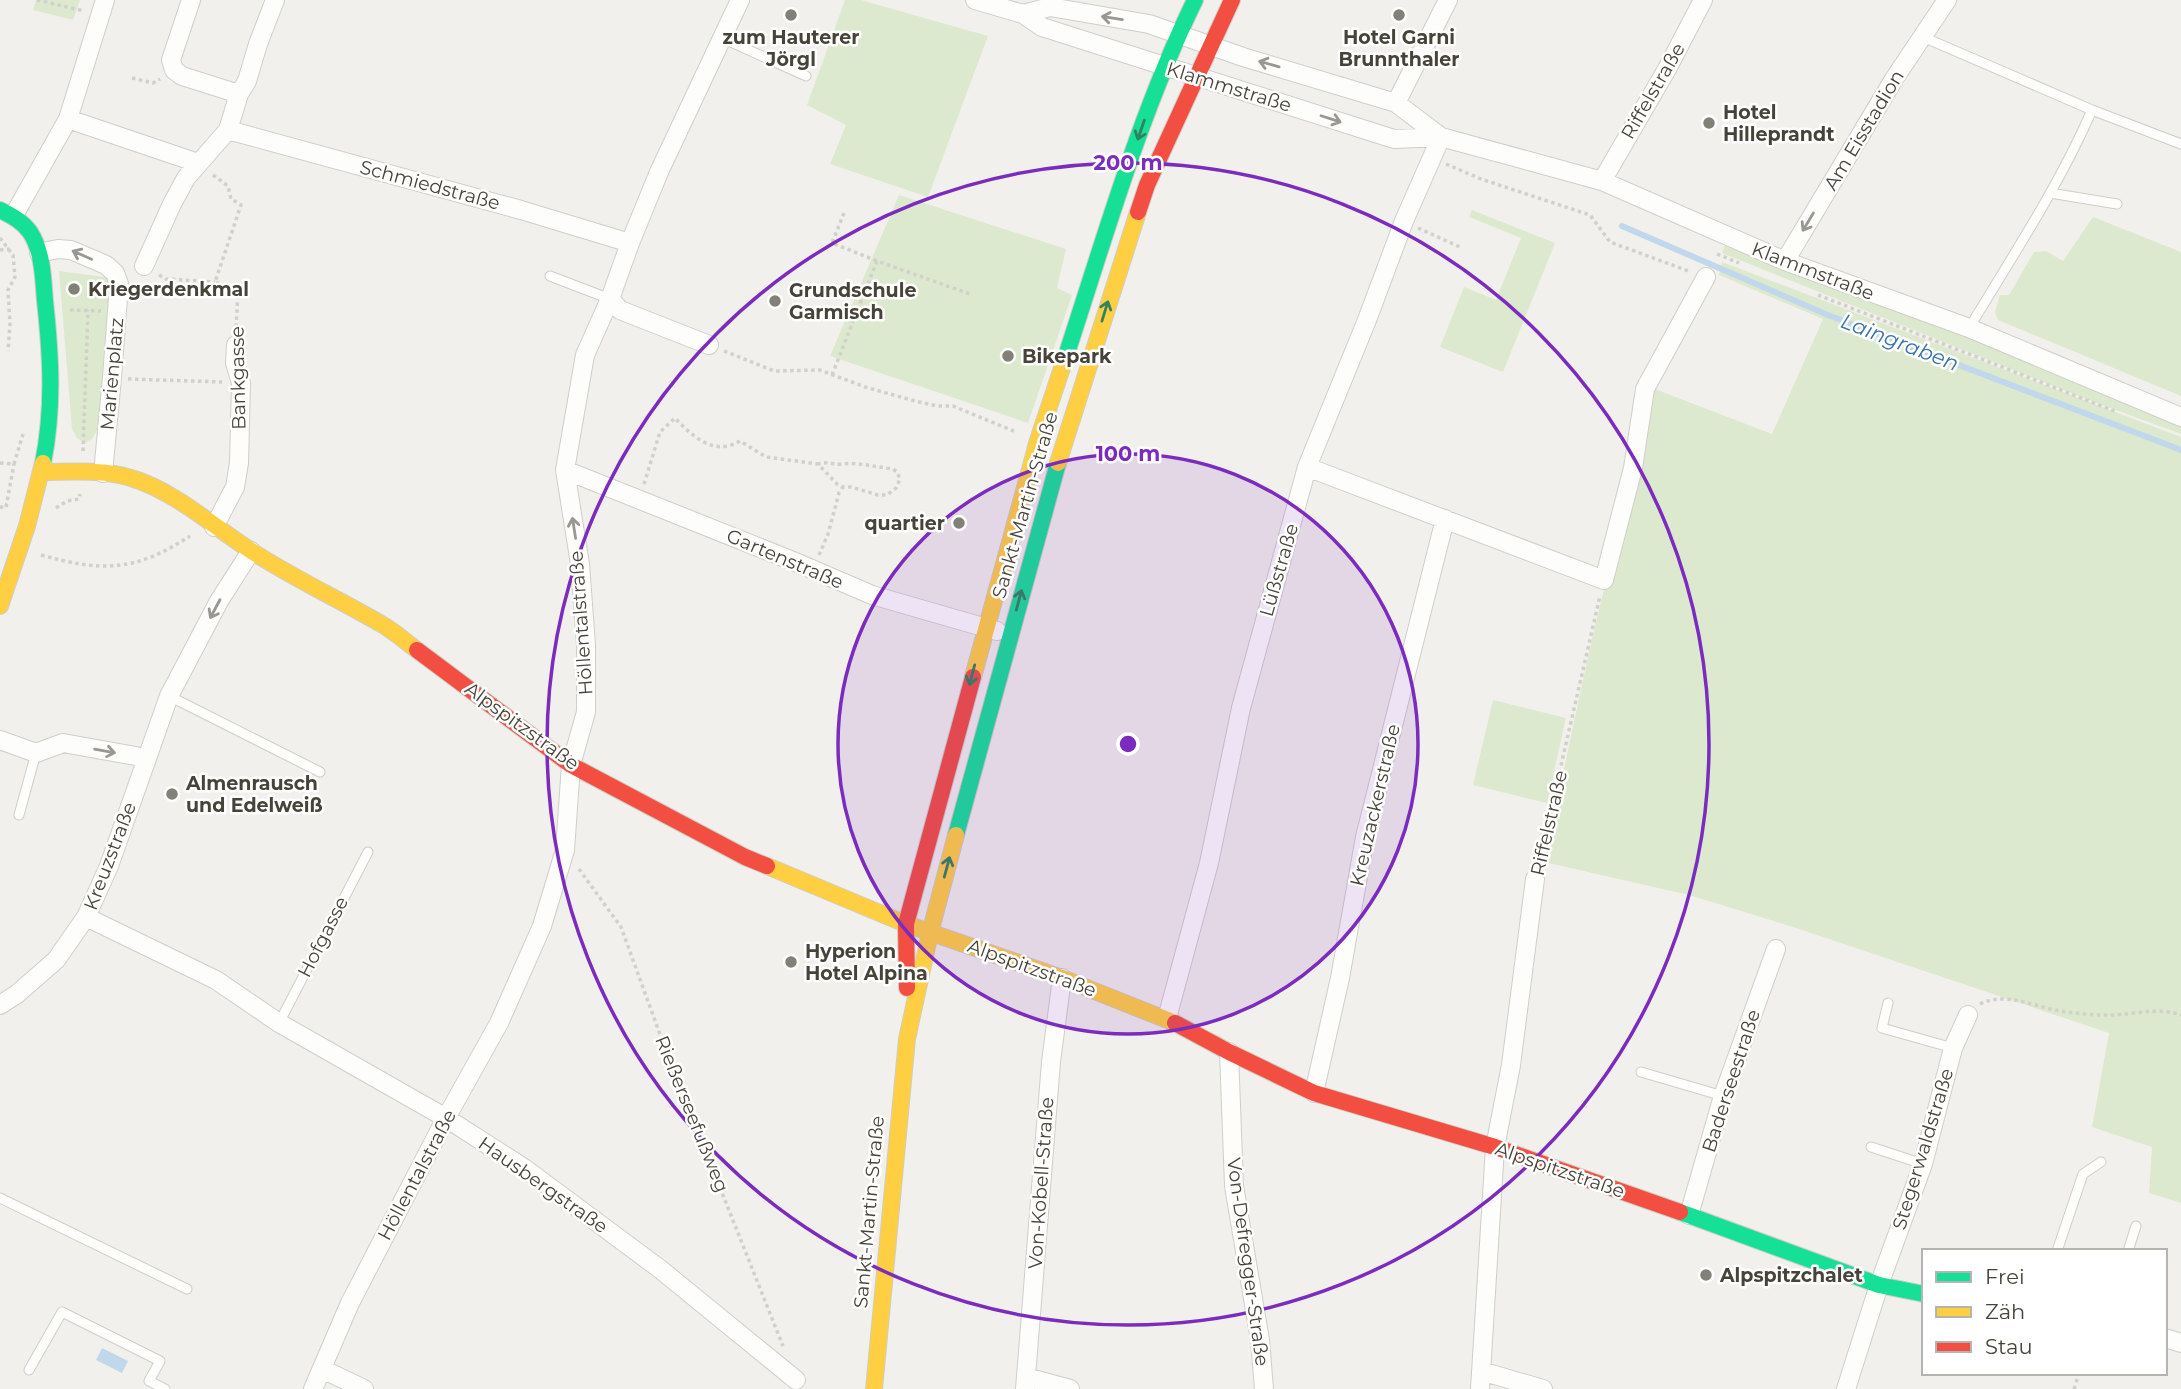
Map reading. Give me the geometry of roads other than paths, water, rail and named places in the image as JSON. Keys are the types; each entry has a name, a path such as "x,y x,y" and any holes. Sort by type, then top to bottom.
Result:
{"main road":[{"name":"Sankt-Martin-Straße","path":"907,1039 906,924 985,628 1038,440 1164,66 1195,0"},
{"name":"Sankt-Martin-Straße","path":"874,1389 907,1039 930,933 1051,483 1128,241 1147,185 1232,0"},
{"path":"0,606 33,507 50,422 52,387 39,253 30,230 7,212"},
{"path":"41,472 103,473 131,478 159,489 207,522"},
{"name":"Alpspitzstraße","path":"207,522 298,580 386,626 571,765 745,857 906,924 1167,1018 1229,1052 1314,1093 1495,1147 1880,1285 1922,1294"}],"street":[{"path":"191,0 171,60 174,70 182,76 239,94"},
{"path":"144,266 186,178 228,130 275,0"},
{"name":"Höllentalstraße","path":"313,1389 356,1292 446,1118 499,1023 542,926 565,850 571,765 586,712 586,645 580,564 565,470 585,355 660,172 740,0"},
{"name":"Klammstraße","path":"975,0 1023,14 1042,27 1394,139 1441,137 1602,181 1785,261 1969,328 2181,417"},
{"path":"1396,103 1448,0"},
{"name":"Riffelstraße","path":"1602,181 1703,0"},
{"name":"Am Eisstadion","path":"1785,261 1894,79 1947,0"},
{"name":"Klammstraße","path":"1023,14 1050,7 1149,24 1210,46 1396,103 1441,137"},
{"path":"7,212 68,119 103,8"},
{"path":"68,119 198,163"},
{"name":"Schmiedstraße","path":"228,130 508,206 630,243"},
{"name":"Lüßstraße","path":"1167,1018 1209,863 1241,708 1307,467 1404,221 1441,137"},
{"name":"Marienplatz","path":"39,253 58,248 71,250 106,265 115,273 118,284 117,311 103,473"},
{"path":"1307,467 1604,580 1633,468 1645,389 1706,277"},
{"path":"610,299 620,310 709,345"},
{"name":"Bankgasse","path":"207,522 235,488 239,463 241,383 235,363 236,345"},
{"name":"Gartenstraße","path":"565,470 872,595 1010,634"},
{"name":"Kreuzackerstraße","path":"1314,1093 1340,978 1365,837 1445,519"},
{"name":"Kreuzstraße","path":"0,1004 17,994 56,960 86,917 109,866 169,696 219,601 251,551"},
{"path":"0,740 36,753 63,743 147,758"},
{"name":"Riffelstraße","path":"1480,1380 1495,1147 1511,1065 1535,879"},
{"name":"Hausbergstraße","path":"86,917 216,979 279,1023 446,1118 524,1168 660,1269 796,1380"},
{"name":"Baderseestraße","path":"1689,1215 1723,1096 1776,949"},
{"name":"Von-Kobell-Straße","path":"1026,1383 1051,1062 1062,978"},
{"name":"Stegerwaldstraße","path":"1846,1389 1923,1164 1953,1048 1968,1015"},
{"name":"Von-Defregger-Straße","path":"1229,1052 1234,1186 1260,1340 1265,1389"},
{"path":"322,1369 364,1389"},
{"path":"1480,1380 1543,1389"},
{"path":"1026,1383 1070,1389"}],"lane":[{"path":"722,37 806,76"},
{"path":"1923,37 2092,110 2181,144"},
{"path":"1969,328 2050,193 2092,110"},
{"path":"2050,193 2118,204"},
{"path":"550,276 610,299"},
{"path":"169,696 320,772"},
{"path":"19,815 36,753"},
{"name":"Hofgasse","path":"279,1023 368,852"},
{"path":"1888,1003 1882,1028 1953,1048"},
{"path":"1641,1072 1723,1096"},
{"path":"1871,1146 1923,1164"},
{"path":"2058,1249 2083,1174 2101,1162"},
{"path":"0,1198 187,1289"},
{"path":"2130,1249 2136,1226"},
{"path":"29,1370 62,1311 160,1362 149,1381 165,1389"}],"water":[{"path":"102,1348 128,1361 122,1373 96,1360"}],"waterway":[{"name":"Laingraben","path":"1622,226 1828,315 2181,450"}],"place":[{"name":"zum Hauterer Jörgl","path":"791,15"},
{"name":"Hotel Garni Brunnthaler","path":"1399,15"},
{"name":"Hotel Hilleprandt","path":"1709,123"},
{"name":"Kriegerdenkmal","path":"74,289"},
{"name":"Grundschule Garmisch","path":"775,301"},
{"name":"Bikepark","path":"1008,356"},
{"name":"quartier","path":"959,523"},
{"name":"Almenrausch und Edelweiß","path":"172,794"},
{"name":"Hyperion Hotel Alpina","path":"791,962"},
{"name":"Alpspitzchalet","path":"1706,1275"}]}
